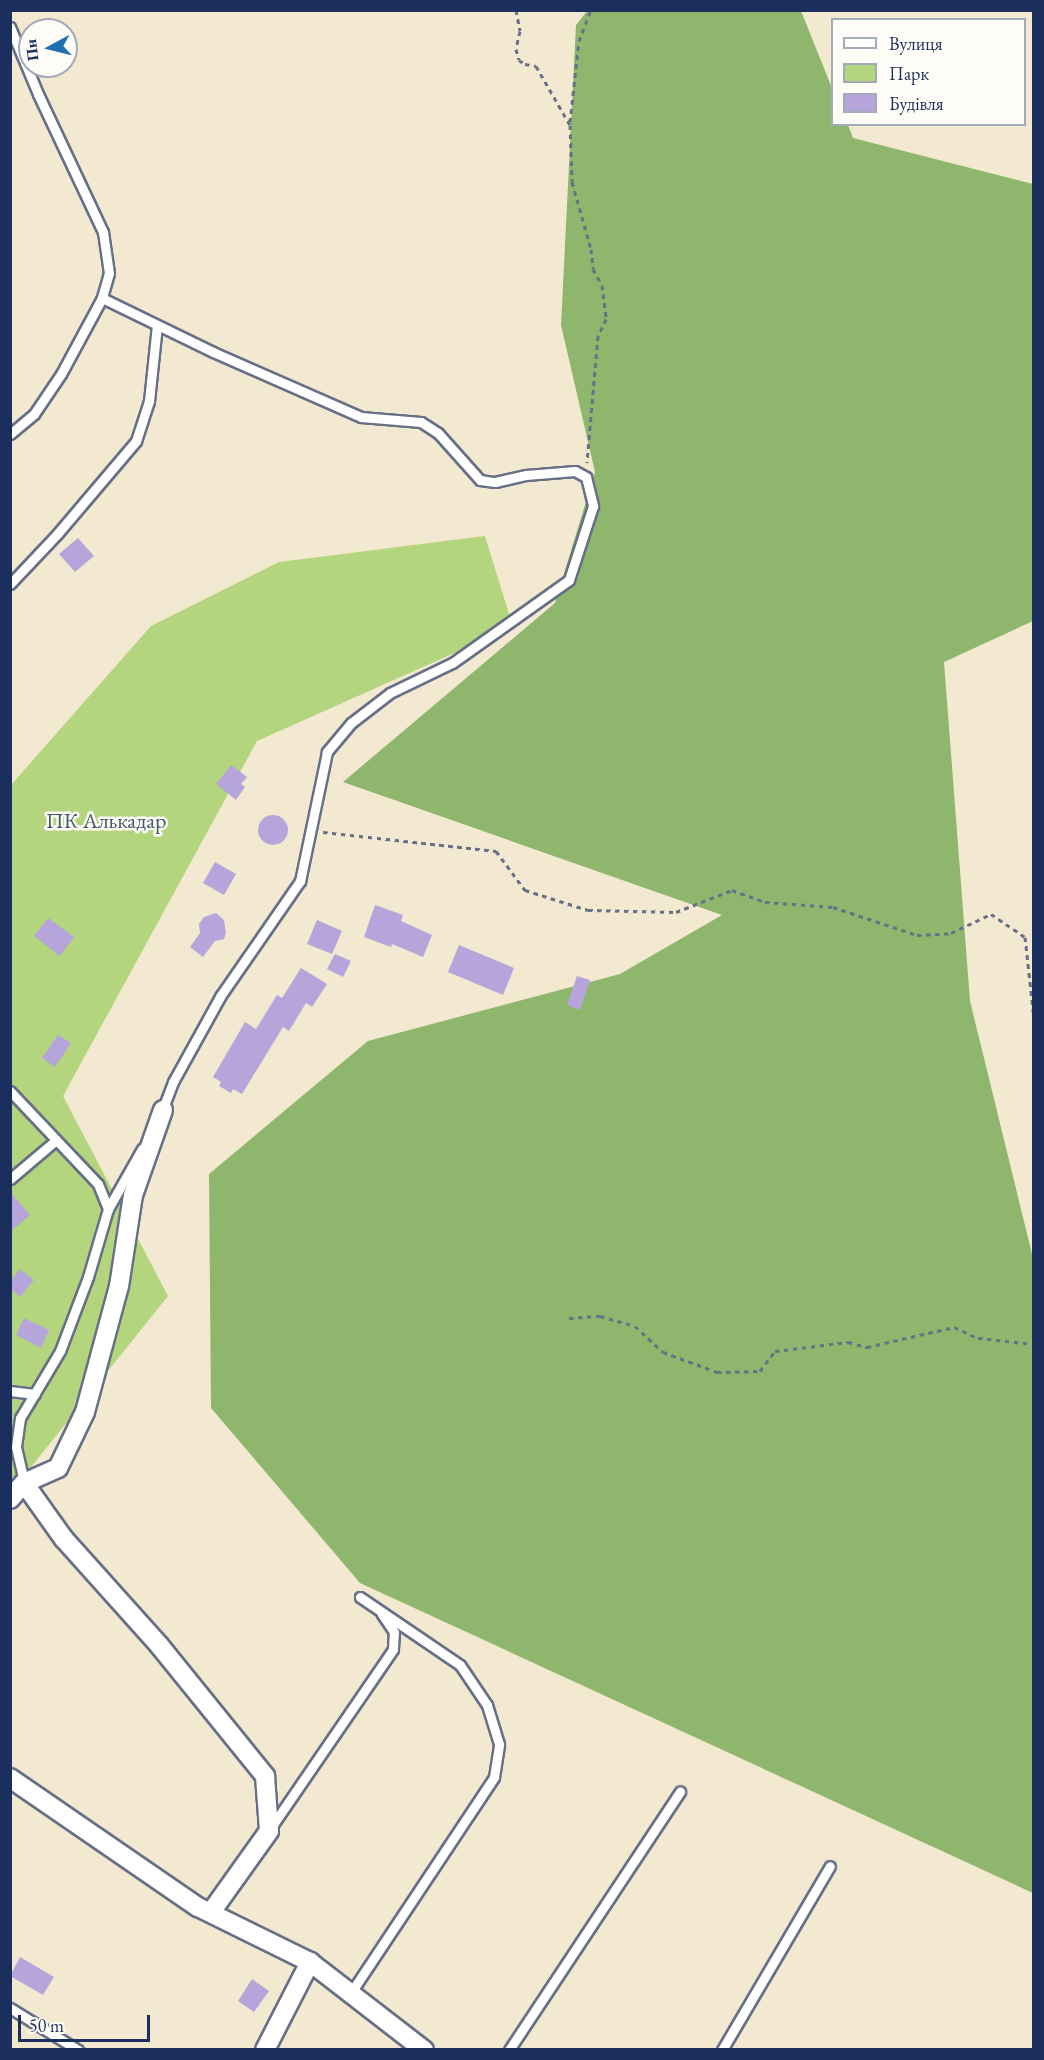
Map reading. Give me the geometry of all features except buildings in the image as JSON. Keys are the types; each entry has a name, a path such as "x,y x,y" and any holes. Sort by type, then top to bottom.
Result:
{"street":[{"path":"10,1499 24,1483 58,1468 85,1412 119,1286 133,1195 163,1110"},
{"path":"24,1483 64,1539 159,1645 265,1776 268,1831 214,1908"},
{"path":"10,1778 198,1907 310,1962 424,2049"},
{"path":"265,2049 310,1962"}],"lane":[{"path":"10,27 38,94 104,232 109,273 102,298 61,374 34,414 10,434"},
{"path":"24,1483 16,1447 20,1419 60,1351 88,1277 108,1209 163,1110 172,1083 221,995 300,882 327,752 351,723 390,693 452,663 569,580 593,506 586,477 575,471 526,475 495,482 480,480 438,433 421,422 361,417 102,298"},
{"path":"10,584 58,533 136,441 149,401 157,325"},
{"path":"10,1091 98,1184 108,1209"},
{"path":"10,1179 55,1141"},
{"path":"10,1391 35,1394"},
{"path":"350,1994 494,1777 500,1744 487,1705 460,1665 360,1597"},
{"path":"268,1831 393,1649 393,1632 381,1611"},
{"path":"508,2049 680,1792"},
{"path":"722,2049 830,1866"},
{"path":"10,2008 78,2049"}],"path":[{"path":"516,10 520,31 516,49 519,60 536,66 570,125"},
{"path":"586,477 598,336 606,320 602,285 593,269 591,249 572,182 570,125 579,41 591,10"},
{"path":"312,830 496,851 525,890 588,910 676,912 732,890 765,902 833,907 917,934 951,933 991,914 1025,937 1034,1018"},
{"path":"1034,1079 1034,1133"},
{"path":"569,1318 600,1316 635,1326 663,1352 717,1372 760,1371 775,1351 848,1342 867,1347 954,1327 978,1338 1034,1344"}],"green space":[{"path":"587,11 801,11 831,86 831,126 848,126 853,138 1033,184 1033,621 944,662 970,1001 1033,1258 1033,1893 360,1583 211,1408 209,1174 368,1041 620,974 722,915 343,782 555,603 595,472 561,325 576,25"},
{"name":"ПК Алькадар","path":"485,536 513,627 257,741 63,1096 168,1296 11,1492 11,785 151,626 279,562"}]}
